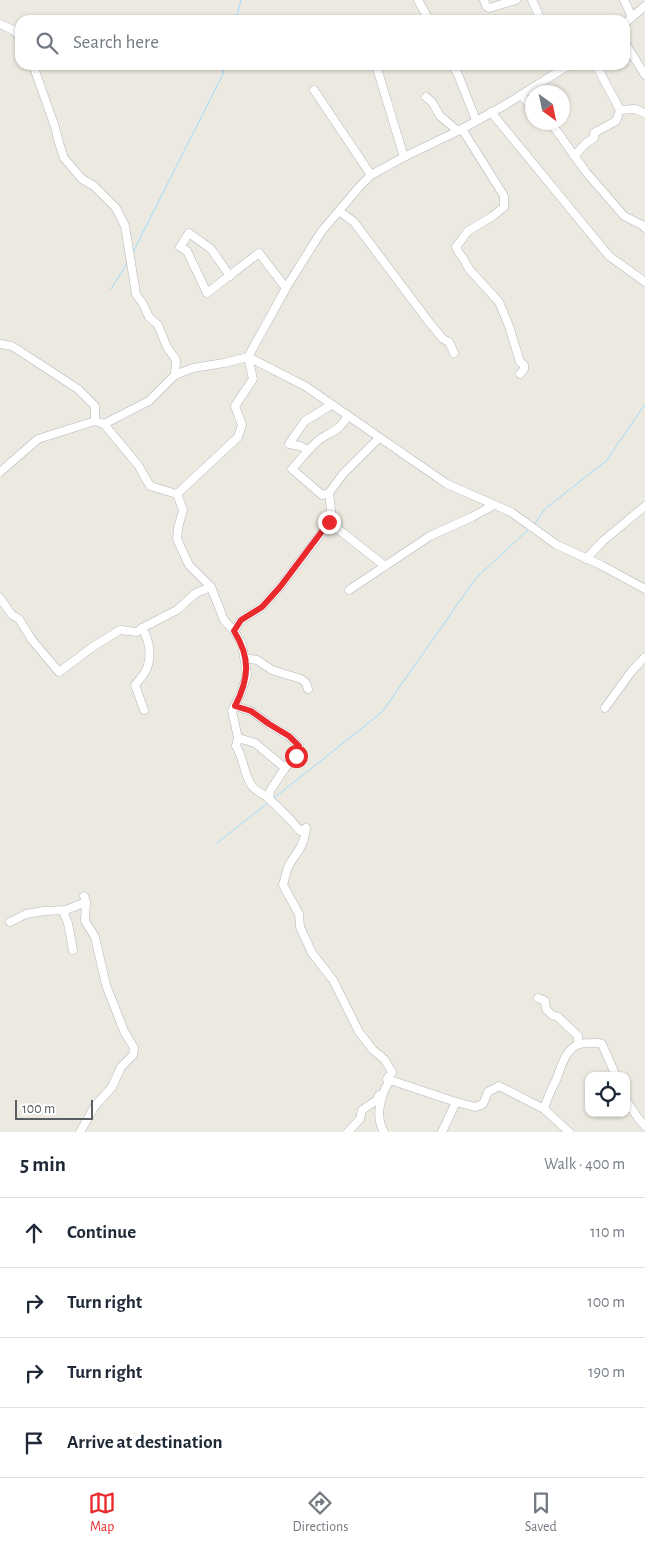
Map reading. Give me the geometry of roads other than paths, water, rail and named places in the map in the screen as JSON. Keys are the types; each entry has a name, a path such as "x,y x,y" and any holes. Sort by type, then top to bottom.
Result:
{"street":[{"path":"418,0 426,15"},
{"path":"484,0 489,8 516,0"},
{"path":"532,0 539,15"},
{"path":"624,0 632,17 645,6"},
{"path":"0,24 15,32"},
{"path":"630,51 645,75"},
{"path":"35,70 64,158 82,179 94,186 112,202 121,217 125,226 136,294 144,304 149,317 158,325 167,347 176,360 175,375"},
{"path":"378,70 404,156"},
{"path":"456,70 476,120"},
{"path":"177,494 238,437 242,425 235,406 253,379 248,357 286,288 321,232 360,186 371,176 404,156 460,130 520,95 556,70"},
{"path":"574,156 586,143 594,138 594,133 616,120 620,110 599,70"},
{"path":"314,90 371,176"},
{"path":"520,95 525,100"},
{"path":"426,98 432,102 440,116 460,130 504,196 504,207 468,231 456,247 469,269 499,302 509,326 520,362 524,365 524,369 520,374"},
{"path":"620,110 635,109 644,113"},
{"path":"490,112 609,256 645,282"},
{"path":"556,130 586,172 624,216 645,228"},
{"path":"339,211 354,222 429,322 443,339 449,342 454,354"},
{"path":"230,276 211,249 189,233 180,246 187,251 207,293 230,276 259,253 286,288"},
{"path":"0,344 12,346 78,389 95,406 96,421"},
{"path":"104,424 149,401 175,375 193,368 224,364 248,357 305,386 447,484 511,512 557,545 645,589"},
{"path":"308,450 289,444 305,422 331,405"},
{"path":"347,416 343,426 320,439 292,469 322,495 329,493 344,474 379,438"},
{"path":"0,472 38,438 96,421 104,424 138,465 150,486 177,494"},
{"path":"234,631 241,620 262,607 280,587 332,519 329,493"},
{"path":"177,494 183,510 177,539 189,565 211,587 224,620 242,644 246,675 241,693 232,711 238,738 236,746 240,753 241,762 253,787 290,818 300,832 306,828 302,847 288,868 282,885 299,914 300,927 312,953 332,980 359,1032 384,1059 392,1072 387,1080 475,1107 483,1104 488,1092 499,1086 544,1110 569,1132"},
{"path":"349,590 430,536 472,517 494,504"},
{"path":"586,558 603,541 645,506"},
{"path":"329,522 385,566"},
{"path":"0,598 12,615 19,619 32,640 59,672 94,646 120,630 136,632 177,610 196,593 211,587"},
{"path":"142,628 147,638 150,652 147,669 135,685 144,710"},
{"path":"605,708 631,672 645,657"},
{"path":"245,658 257,660 272,670 301,680 306,683 308,689"},
{"path":"235,706 251,711 289,736 299,746 296,756 285,768 270,791 268,799"},
{"path":"238,738 255,744 285,768"},
{"path":"10,922 26,914 66,910 85,899 85,921 95,937 106,985 124,1031 134,1048 133,1055 121,1067 112,1087 95,1106 80,1132"},
{"path":"66,910 64,914 68,923 73,950"},
{"path":"538,998 545,1001 546,1008 552,1015 578,1036 578,1044"},
{"path":"544,1110 561,1064 578,1044 602,1044 614,1072"},
{"path":"384,1132 379,1118 382,1096 390,1080"},
{"path":"348,1132 360,1119 362,1110 377,1100 379,1095 382,1096"},
{"path":"442,1132 456,1102"},
{"path":"630,1106 645,1126"}],"waterway":[{"path":"237,15 241,0"},
{"path":"132,254 224,70"},
{"path":"111,289 128,262"},
{"path":"534,525 545,509 607,460 645,404"},
{"path":"274,798 382,712 476,578 529,529"},
{"path":"217,843 269,802"}]}
